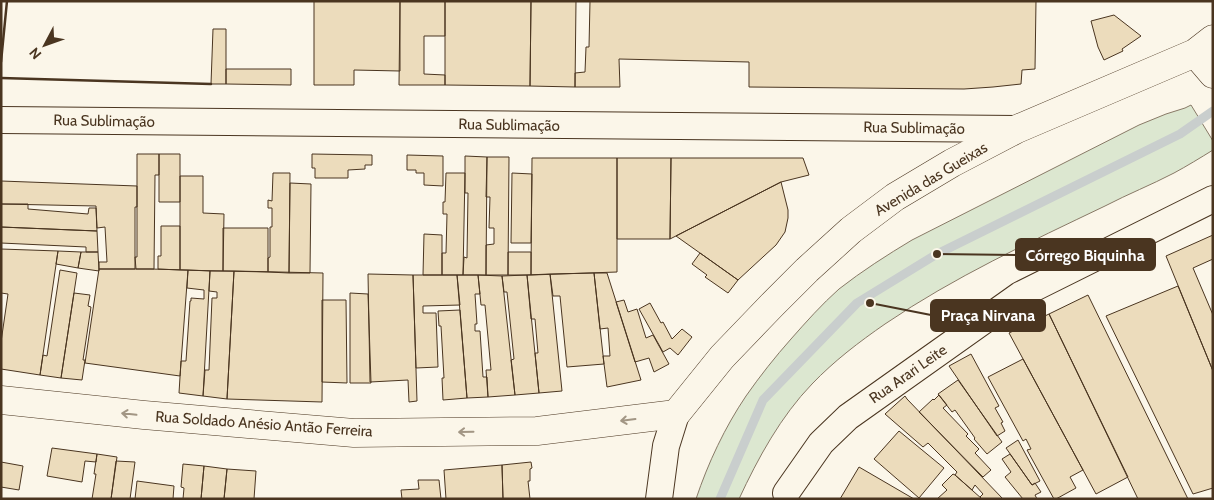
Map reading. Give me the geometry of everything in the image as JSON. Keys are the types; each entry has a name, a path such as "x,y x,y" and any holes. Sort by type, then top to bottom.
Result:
{"street":[{"path":"1204,46 1212,74"},
{"name":"Avenida das Gueixas","path":"659,499 666,446 676,414 722,357 807,270 851,230 895,198 952,163 1017,129 1204,46"},
{"name":"Rua Sublimação","path":"1,120 1017,129"},
{"name":"Rua Arari Leite","path":"786,493 820,444 848,417 1020,295 1213,199"},
{"name":"Rua Soldado Anésio Antão Ferreira","path":"1,400 144,415 354,433 537,430 676,414"}],"green space":[{"path":"1191,105 1213,141 1213,150 1184,168 965,276 885,324 838,360 801,396 771,438 739,499 696,499 718,446 746,396 785,346 814,313 839,289 875,263 912,240 1139,125"}],"building":[{"path":"314,1 400,1 400,71 354,70 354,85 314,85"},
{"path":"400,1 445,1 445,36 424,36 424,74 445,75 445,85 399,85"},
{"path":"445,1 531,1 530,86 445,85"},
{"path":"531,1 576,1 575,87 530,86"},
{"path":"590,1 1036,1 1035,69 1022,70 1021,84 964,89 749,87 749,62 619,59 620,87 575,87 575,73 585,72 586,47 589,47"},
{"path":"1114,15 1141,36 1122,49 1123,51 1104,60 1098,47 1091,21"},
{"path":"213,29 226,29 226,84 211,84"},
{"path":"226,69 291,69 291,85 226,84"},
{"path":"137,154 159,154 159,175 155,175 154,269 136,269"},
{"path":"159,154 180,154 180,202 159,202"},
{"path":"312,154 372,155 372,165 365,165 365,169 348,170 348,178 315,178 315,168 312,168"},
{"path":"407,155 443,156 443,186 424,185 424,173 416,173 416,170 407,170"},
{"path":"465,156 487,157 486,275 463,275 464,257 467,258 468,193 465,193"},
{"path":"487,157 509,157 508,275 486,275 486,245 494,244 494,228 489,228 490,197 486,197"},
{"path":"532,158 617,158 617,272 531,275"},
{"path":"617,158 671,158 670,239 617,239"},
{"path":"671,158 803,158 809,175 781,182 670,239"},
{"path":"273,173 290,173 289,273 268,272 272,208 268,208 268,200 272,201"},
{"path":"446,173 465,173 463,275 442,275 442,253 446,253 447,214 443,214 443,202 445,202"},
{"path":"512,173 532,174 531,243 511,243"},
{"path":"180,176 203,176 203,213 224,214 223,271 180,270"},
{"path":"1,181 137,186 135,269 99,269 99,262 107,262 105,227 97,228 96,206 1,204"},
{"path":"781,182 788,210 785,232 776,245 738,280 676,236"},
{"path":"290,183 311,184 310,273 289,273"},
{"path":"1,204 28,204 28,209 88,214 89,208 96,208 97,231 1,227"},
{"path":"161,226 180,226 180,270 158,269 158,256 161,256"},
{"path":"1,227 97,231 98,252 86,252 86,247 1,243"},
{"path":"223,228 268,228 268,272 223,271"},
{"path":"424,234 442,235 442,275 423,275"},
{"path":"1213,235 1213,259 1193,268 1213,315 1213,371 1166,256"},
{"path":"1,249 58,251 40,375 1,369 1,342 8,294 1,293"},
{"path":"58,251 81,252 78,268 56,264"},
{"path":"81,252 98,252 99,271 78,268"},
{"path":"508,252 531,252 531,275 508,275"},
{"path":"700,253 738,280 728,293 705,277 707,275 692,264"},
{"path":"99,269 188,270 180,376 85,363"},
{"path":"60,270 77,273 61,378 40,375 43,355 47,356"},
{"path":"188,270 210,271 203,396 179,393 181,361 186,361 190,301 191,298 204,299 204,290 187,288"},
{"path":"210,271 234,271 227,399 203,396 205,370 209,370 212,298 217,298 217,292 209,291"},
{"path":"234,271 323,273 322,402 227,399"},
{"path":"594,273 604,364 567,367 560,296 553,296 550,274"},
{"path":"594,273 607,273 641,380 607,387 603,356 610,356 608,328 600,329"},
{"path":"368,274 413,275 417,401 409,402 408,380 370,382"},
{"path":"550,274 562,391 539,393 535,353 538,353 535,319 531,319 527,275"},
{"path":"413,275 457,275 460,305 423,306 423,313 436,313 438,367 416,368"},
{"path":"457,275 478,275 480,294 475,294 477,324 475,324 475,331 480,331 483,377 487,377 488,397 467,398"},
{"path":"478,275 502,276 515,395 488,397 486,370 491,370 485,305 481,305"},
{"path":"527,275 539,393 515,395 511,360 514,359 507,292 504,292 502,276"},
{"path":"1178,286 1213,371 1213,488 1193,494 1106,316"},
{"path":"74,293 90,295 88,306 91,307 82,380 61,378"},
{"path":"350,293 368,294 371,383 350,383"},
{"path":"1088,295 1188,499 1138,499 1049,314"},
{"path":"322,300 346,300 347,383 322,382"},
{"path":"624,300 628,312 637,309 646,338 653,335 669,364 654,372 649,358 635,362 616,302"},
{"path":"650,303 672,339 682,329 692,337 678,355 670,348 663,352 639,309"},
{"path":"460,310 467,398 443,400 442,378 444,378 441,326 439,326 438,311"},
{"path":"1049,314 1128,477 1096,494 1009,333"},
{"path":"971,354 999,406 995,408 1003,422 1001,423 1005,431 997,436 949,366"},
{"path":"1023,359 1083,470 1070,477 1076,488 1056,499 1054,499 1027,450 1031,449 1026,439 1023,441 988,377"},
{"path":"958,380 1002,442 987,454 974,439 955,410 952,412 938,394"},
{"path":"939,395 947,405 943,408 968,434 966,436 979,449 975,453 991,470 983,477 919,412"},
{"path":"905,396 1003,499 982,499 980,497 983,494 975,485 972,490 955,475 957,472 928,443 923,447 885,414"},
{"path":"899,431 944,468 919,498 874,459"},
{"path":"1018,440 1040,481 1032,485 1006,448"},
{"path":"52,448 97,454 96,462 85,461 82,482 47,476"},
{"path":"97,454 117,457 111,499 92,499"},
{"path":"1010,454 1032,485 1035,483 1041,492 1035,495 1037,499 1023,499 1005,477 1011,472 1002,459"},
{"path":"116,461 135,462 130,499 111,499"},
{"path":"1,462 23,466 19,490 1,487"},
{"path":"531,462 530,481 528,481 530,499 503,499 502,465"},
{"path":"183,464 204,466 201,499 183,499 184,488 181,487"},
{"path":"502,465 503,499 446,499 444,470"},
{"path":"204,466 227,469 224,499 201,499"},
{"path":"859,467 914,499 840,499"},
{"path":"227,469 256,471 254,499 224,499"},
{"path":"953,474 982,499 937,499 947,490 942,485"},
{"path":"418,480 439,480 441,499 402,499 401,490 419,489"},
{"path":"137,481 174,486 173,499 135,499"}],"waterway":[{"path":"720,499 763,400 857,303 937,254 1180,134 1213,111"}],"wall":[{"path":"1,62 7,1"},
{"path":"1,78 211,84"}],"place":[{"name":"Córrego Biquinha","path":"937,254"},
{"name":"Praça Nirvana","path":"870,303"}]}
